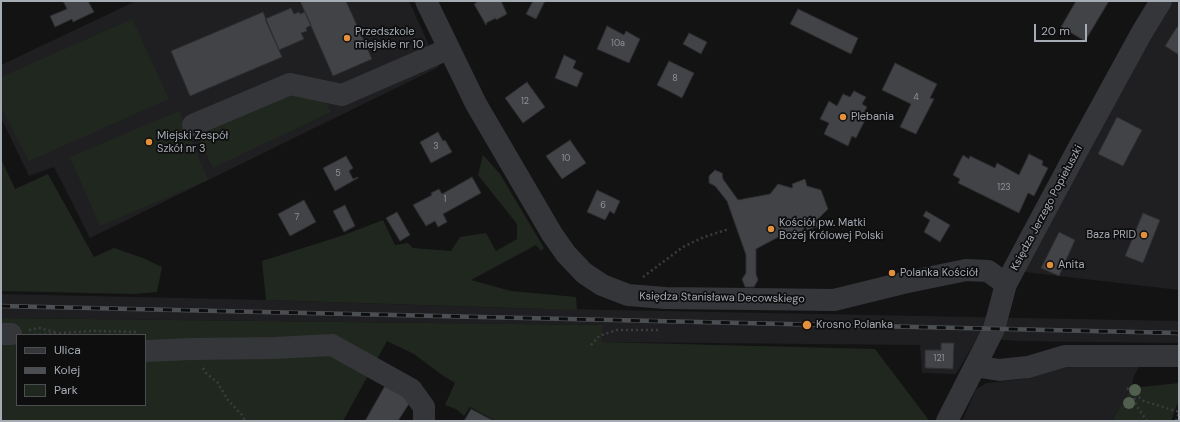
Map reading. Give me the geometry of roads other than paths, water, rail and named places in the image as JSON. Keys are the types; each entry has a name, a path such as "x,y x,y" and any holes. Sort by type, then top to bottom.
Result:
{"street":[{"name":"Księdza Stanisława Decowskiego","path":"426,1 448,49 494,137 552,234 566,254 584,273 602,285 628,295 665,298 834,300 903,283 966,270 988,271 1006,284"},
{"name":"Księdza Jerzego Popiełuszki","path":"946,421 994,329 1006,284 1141,34 1161,1"},
{"path":"1172,1 1179,6"},
{"path":"193,125 290,84 342,95 448,49"},
{"path":"146,342 191,349 274,348 332,345 411,390 424,407 424,421"},
{"path":"975,366 999,370 1028,367 1065,356 1179,356"}],"railway":[{"path":"1,306 1179,333"}],"place":[{"name":"Przedszkole miejskie nr 10","path":"347,38"},
{"name":"Plebania","path":"843,117"},
{"name":"Miejski Zespół Szkół nr 3","path":"149,142"},
{"name":"Kościół pw. Matki Bożej Królowej Polski","path":"771,229"},
{"name":"Baza PRID","path":"1144,235"},
{"name":"Anita","path":"1050,265"},
{"name":"Polanka Kościół","path":"892,273"},
{"name":"Krosno Polanka","path":"807,325"}]}
